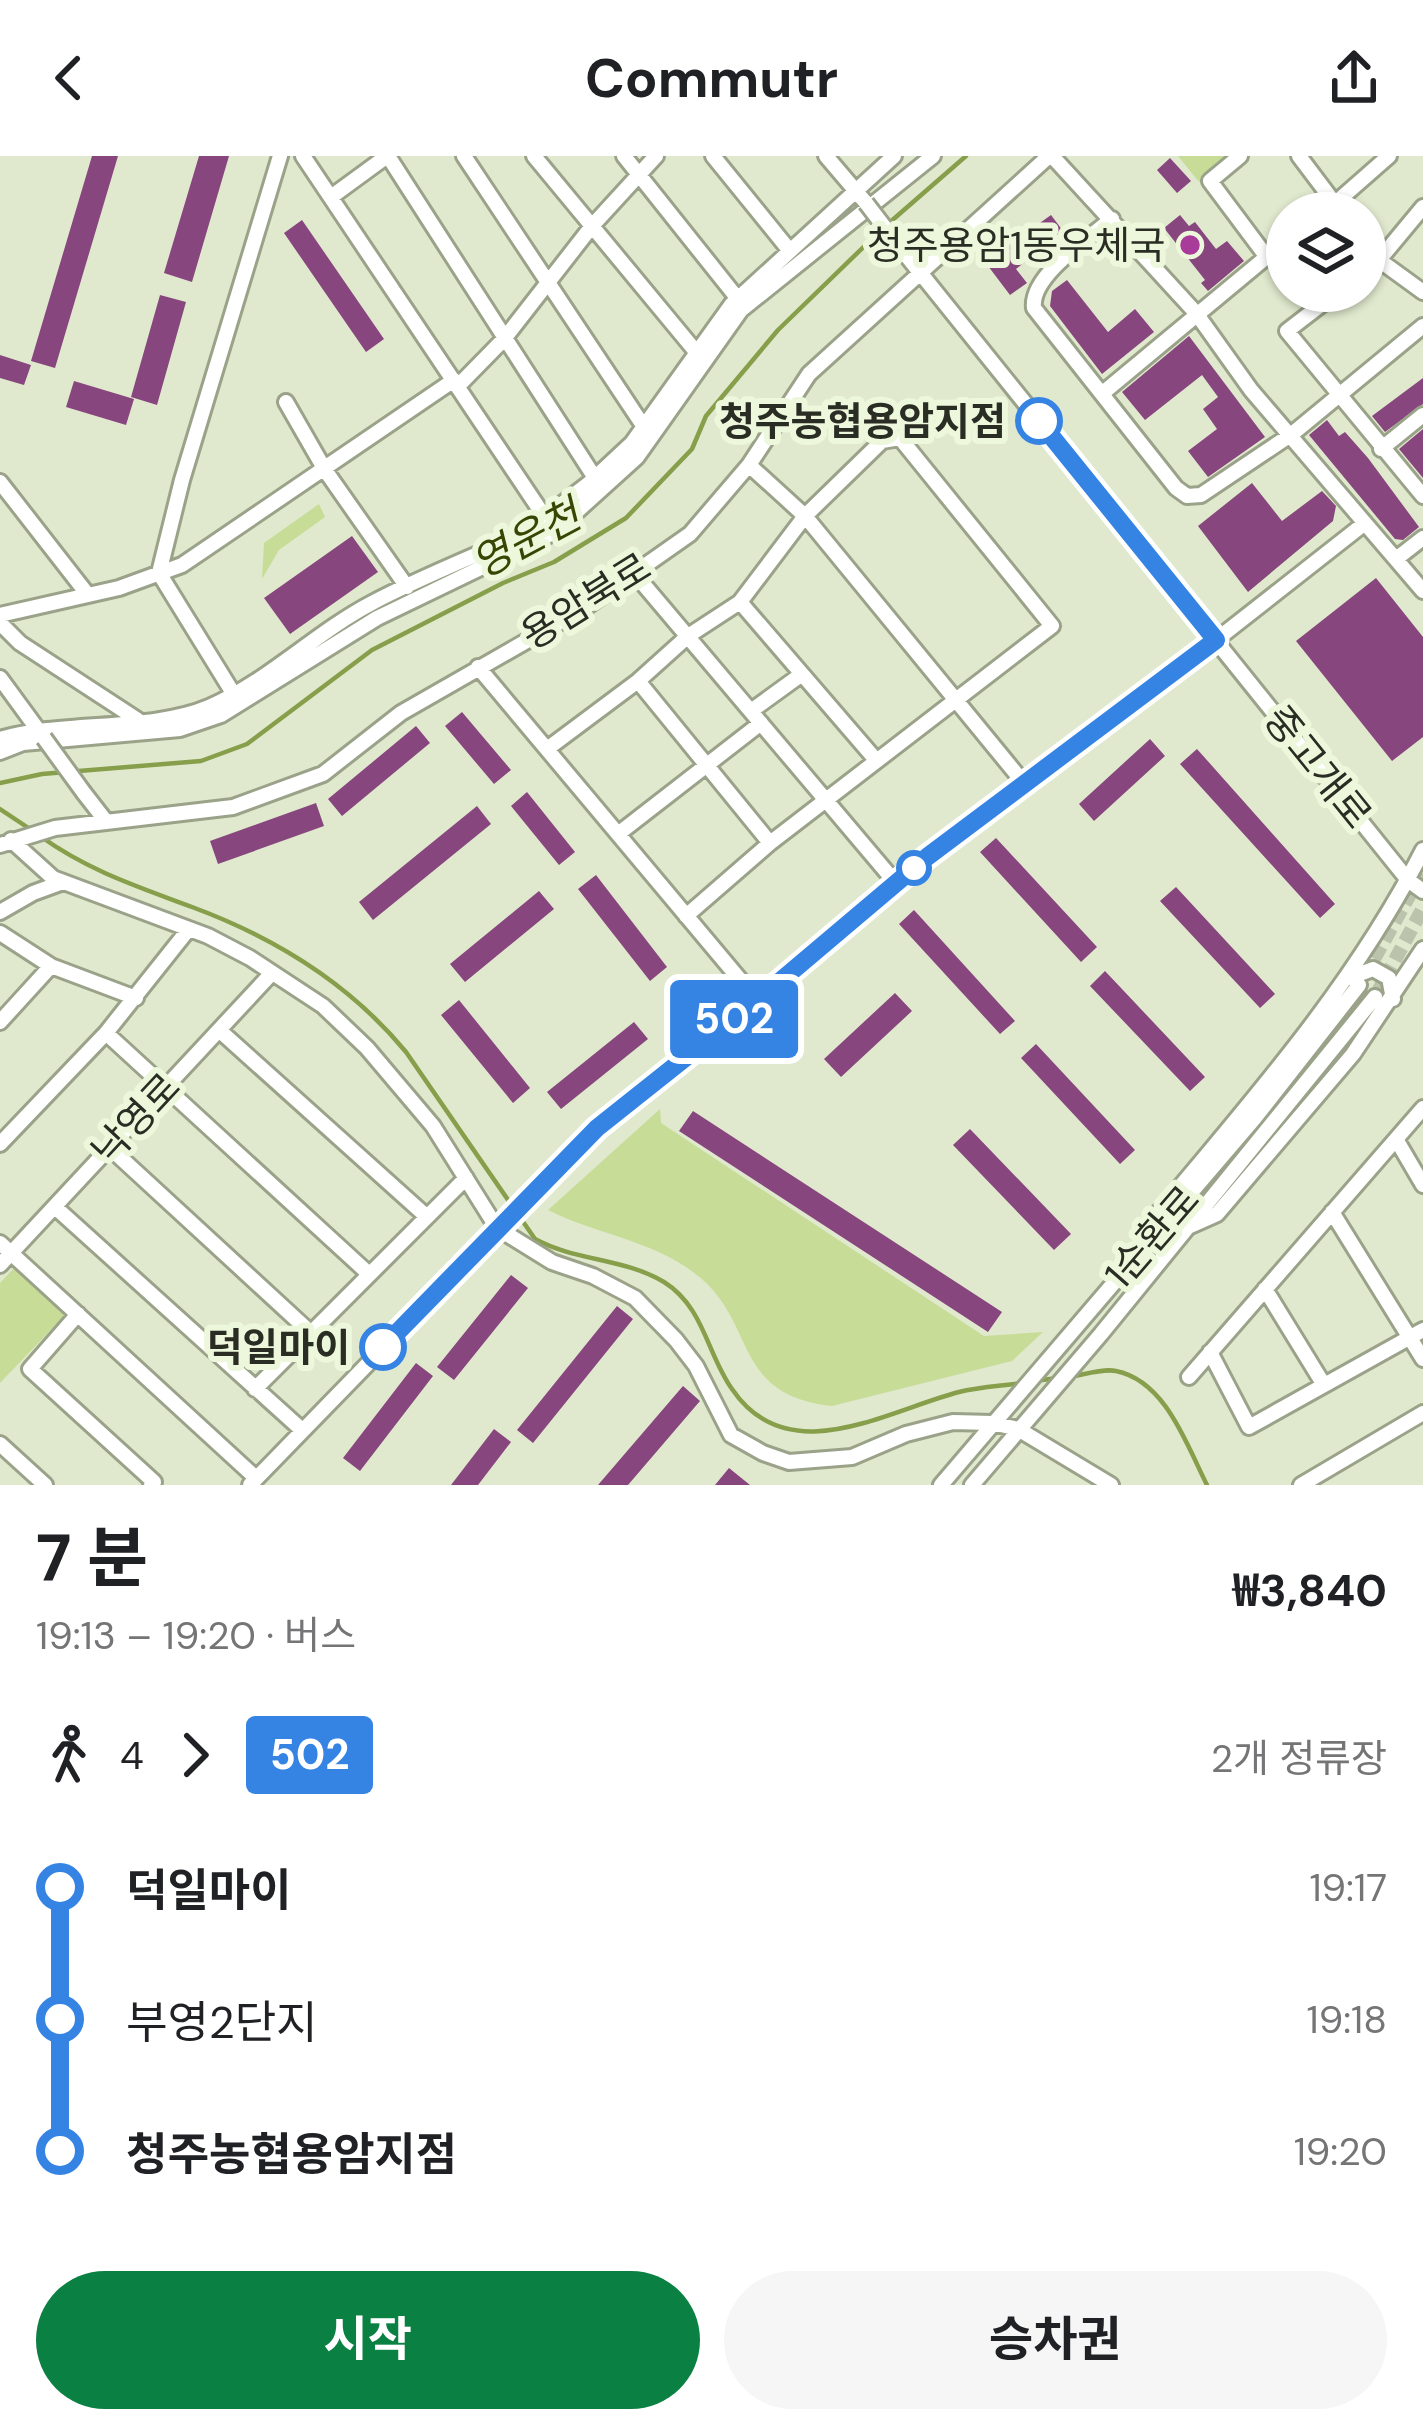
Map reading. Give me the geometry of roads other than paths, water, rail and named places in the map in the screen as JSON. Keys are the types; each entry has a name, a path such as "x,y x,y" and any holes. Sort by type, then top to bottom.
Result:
{"street":[{"path":"233,693 159,573 182,480 280,156"},
{"path":"303,156 546,519"},
{"path":"331,197 387,156 595,478"},
{"path":"464,156 644,427"},
{"path":"534,156 697,352"},
{"path":"624,156 738,299"},
{"path":"138,720 20,643 0,619 182,565 456,383 504,339 592,226 656,156"},
{"path":"713,156 790,251"},
{"name":"중고개로","path":"826,156 1408,880 1423,891"},
{"path":"0,739 183,715 233,693 369,604 523,534 595,478 644,427 738,299 894,156"},
{"path":"0,752 23,742 180,729 221,716 376,618 553,533 637,458 741,310 934,156"},
{"path":"1051,156 1196,313 1251,390 1423,591"},
{"name":"용암북로","path":"6,843 105,820 233,807 323,774 401,713 586,607 690,534 749,465 809,374 1051,156"},
{"path":"1104,392 1266,256 1210,181 1240,156"},
{"path":"1298,156 1322,192"},
{"path":"1352,192 1389,156"},
{"path":"1386,252 1423,207"},
{"path":"1112,218 1042,279 1033,295 1034,308 1187,496 1202,495 1292,434 1423,326"},
{"path":"1386,265 1423,292"},
{"path":"1312,312 1287,331 1423,496"},
{"path":"286,402 406,587"},
{"path":"1381,449 1423,415"},
{"path":"547,749 638,681 688,636 740,602 805,516 882,441 900,438 1052,626 823,801 686,916"},
{"path":"749,465 805,516 1023,782"},
{"path":"0,482 88,595"},
{"path":"4,1253 78,1314 253,1482 597,1128 896,882 1365,523"},
{"path":"1396,559 1423,538"},
{"path":"634,573 896,882"},
{"path":"740,602 876,760"},
{"path":"478,668 758,1000"},
{"path":"618,834 707,765 802,674"},
{"path":"0,678 105,820"},
{"path":"638,681 770,843"},
{"path":"6,843 53,878 208,936 323,1006 367,1048 433,1126 501,1223 551,1262 635,1298 676,1340 696,1366 731,1435 789,1462 852,1457 906,1434 953,1422 992,1423 1018,1430 1112,1485"},
{"name":"1순환로","path":"940,1485 1152,1235 1159,1212 1353,982 1423,850"},
{"path":"0,912 63,882"},
{"path":"0,1144 106,1033 188,930"},
{"path":"0,933 51,966 136,998"},
{"path":"1186,1228 1216,1214 1353,1054 1423,949"},
{"path":"0,1022 51,966"},
{"path":"1353,982 1373,969 1389,978 1393,999"},
{"name":"낙영로","path":"4,1253 55,1207 272,973"},
{"name":"1순환로","path":"972,1485 1375,997"},
{"path":"219,1030 426,1216"},
{"path":"106,1033 364,1279"},
{"path":"1189,1377 1423,1108"},
{"path":"1396,1139 1423,1185"},
{"path":"110,1148 311,1333"},
{"path":"255,1389 466,1178"},
{"path":"55,1207 302,1430"},
{"path":"1332,1212 1417,1333 1423,1359"},
{"path":"1265,1289 1324,1385"},
{"path":"78,1314 30,1369 152,1483"},
{"path":"1210,1352 1249,1427 1417,1333"},
{"path":"1300,1485 1423,1413"},
{"path":"0,1444 45,1485"}],"waterway":[{"name":"영운천","path":"889,223 966,156"},
{"name":"영운천","path":"0,783 42,774 201,761 247,744 372,650 554,562 626,518 692,449 706,416 778,330 880,231"},
{"path":"0,809 30,829"},
{"path":"40,836 132,885 252,933 335,984 406,1052 535,1239 649,1274 677,1292 697,1318 732,1389 755,1414 781,1427 839,1429 959,1392 1022,1383"},
{"path":"1069,1377 1116,1371 1148,1388 1173,1417 1207,1485"},
{"path":"1034,1381 1058,1378"}],"tunnel":[{"path":"1364,977 1423,871"},
{"path":"1375,997 1423,908"}],"place":[{"name":"청주용암1동우체국","path":"1190,245"},
{"name":"청주농협용암지점","path":"1039,421"},
{"name":"덕일마이","path":"383,1347"}]}
